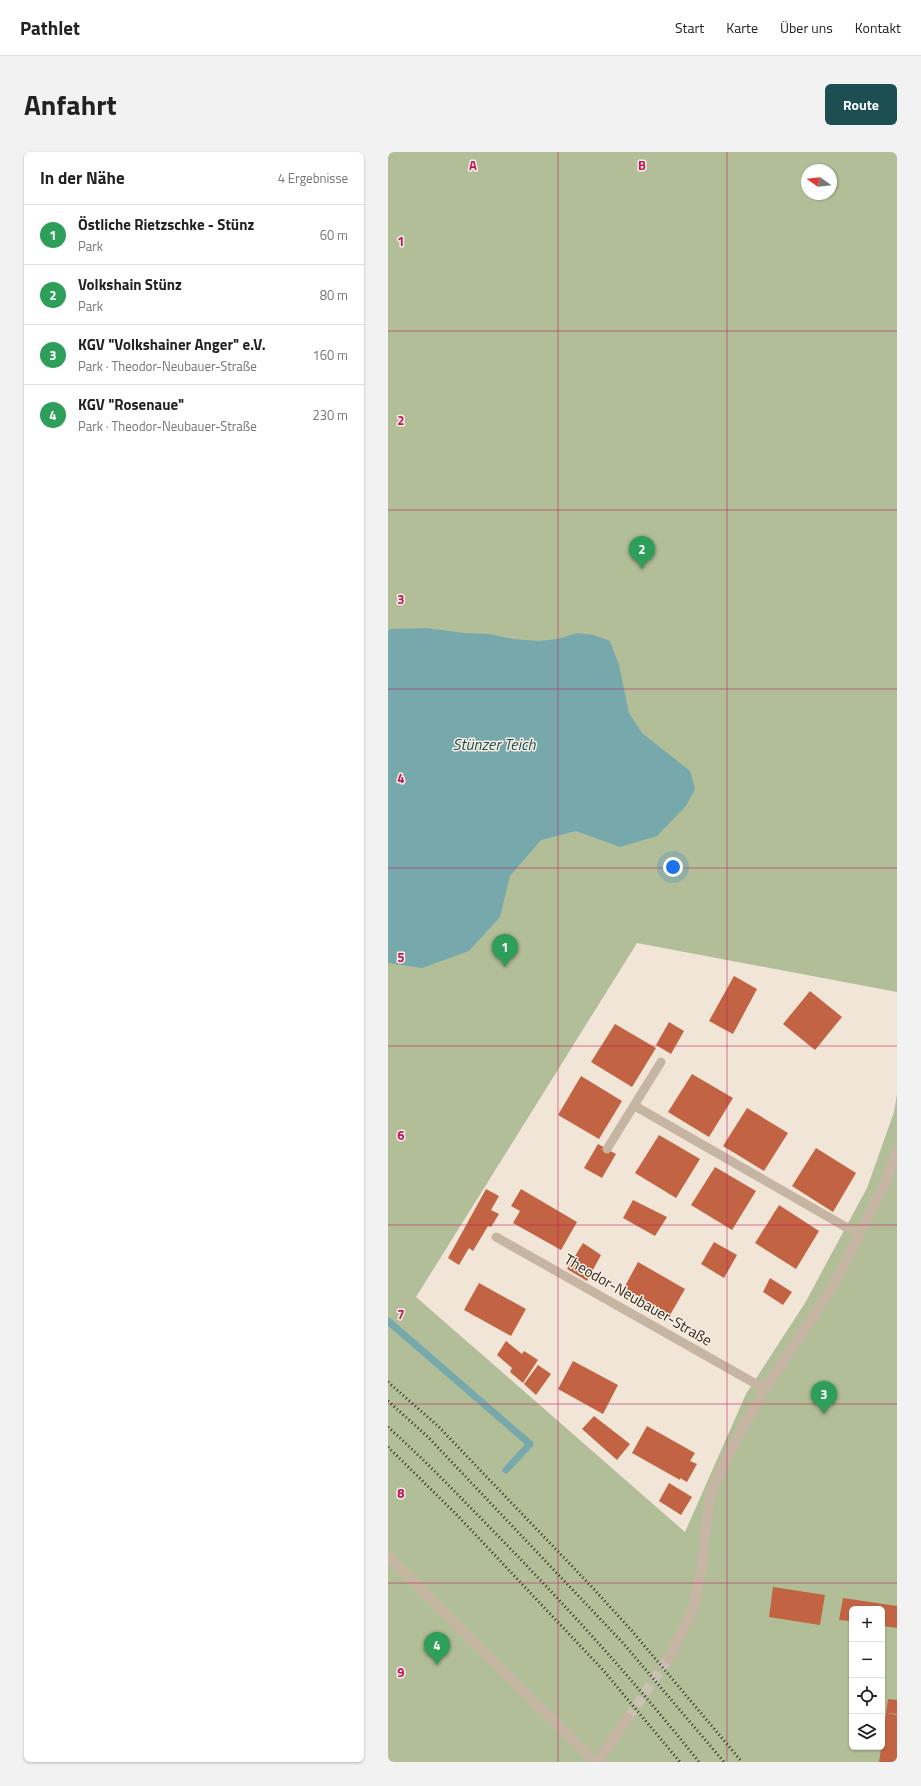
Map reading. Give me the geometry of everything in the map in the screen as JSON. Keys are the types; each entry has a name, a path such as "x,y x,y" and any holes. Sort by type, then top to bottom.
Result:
{"street":[{"path":"668,1660 693,1609 702,1567 709,1500 737,1438 765,1389 834,1285 883,1186 897,1151"},
{"path":"596,1762 628,1718"}],"lane":[{"path":"607,1149 661,1062"},
{"path":"635,1106 858,1234"},
{"name":"Theodor-Neubauer-Straße","path":"496,1237 765,1389"},
{"path":"388,1556 596,1762"}],"green space":[{"path":"388,152 897,152 897,992 637,943 416,1297 685,1532 746,1394 805,1303 867,1188 894,1112 897,1094 897,1762 388,1762"}],"water":[{"name":"Stünzer Teich","path":"426,628 464,633 489,634 513,639 539,641 558,639 577,633 594,635 610,641 619,665 629,713 642,733 690,771 695,789 686,806 657,836 620,847 576,831 541,840 510,876 500,917 469,951 422,968 388,963 388,632 390,629"}],"building":[{"path":"734,976 757,989 733,1034 709,1021"},
{"path":"810,991 842,1017 815,1050 783,1024"},
{"path":"669,1022 684,1031 671,1054 656,1045"},
{"path":"615,1024 656,1048 632,1087 591,1062"},
{"path":"692,1074 733,1098 709,1137 668,1112"},
{"path":"581,1076 622,1101 599,1139 558,1115"},
{"path":"747,1108 788,1133 764,1171 723,1146"},
{"path":"659,1135 700,1159 676,1198 635,1173"},
{"path":"598,1144 616,1154 602,1178 584,1168"},
{"path":"816,1148 856,1173 833,1212 792,1186"},
{"path":"715,1167 756,1191 732,1230 691,1205"},
{"path":"486,1189 499,1196 491,1210 499,1214 491,1227 488,1226 473,1251 469,1248 459,1265 448,1258"},
{"path":"521,1189 577,1222 561,1250 513,1223 520,1211 511,1206"},
{"path":"633,1200 667,1217 655,1236 623,1218"},
{"path":"779,1205 819,1231 796,1269 755,1243"},
{"path":"714,1242 737,1255 724,1278 701,1264"},
{"path":"583,1243 601,1255 587,1281 567,1269"},
{"path":"638,1262 685,1289 670,1315 624,1288"},
{"path":"770,1278 792,1292 783,1305 763,1292"},
{"path":"479,1283 526,1309 511,1336 464,1310"},
{"path":"506,1341 522,1354 524,1351 538,1360 523,1383 510,1372 512,1368 497,1355"},
{"path":"573,1361 618,1385 603,1414 558,1389"},
{"path":"538,1365 551,1374 536,1395 524,1384"},
{"path":"594,1416 630,1444 617,1460 582,1429"},
{"path":"647,1426 695,1453 690,1461 697,1464 687,1482 680,1478 680,1480 632,1453"},
{"path":"669,1483 692,1497 681,1515 659,1501"},
{"path":"773,1587 825,1595 820,1625 769,1617"},
{"path":"843,1598 897,1606 897,1628 885,1626 885,1606 849,1606 849,1621 839,1620"},
{"path":"888,1699 897,1700 897,1714 886,1713"},
{"path":"886,1713 897,1715 897,1762 879,1762 881,1750 885,1750"}],"waterway":[{"path":"388,1321 530,1444 506,1470"}],"tunnel":[{"path":"628,1718 668,1659"}],"railway":[{"path":"388,1382 438,1426 591,1586 632,1631 742,1762"},
{"path":"388,1401 428,1437 623,1643 724,1762"},
{"path":"388,1427 445,1481 551,1592 602,1647 699,1762"},
{"path":"388,1447 456,1514 603,1670 680,1762"}],"place":[{"name":"Volkshain Stünz","path":"642,569"},
{"name":"Östliche Rietzschke - Stünz","path":"505,967"},
{"name":"KGV \"Volkshainer Anger\" e.V.","path":"824,1414"},
{"name":"KGV \"Rosenaue\"","path":"437,1665"}]}
